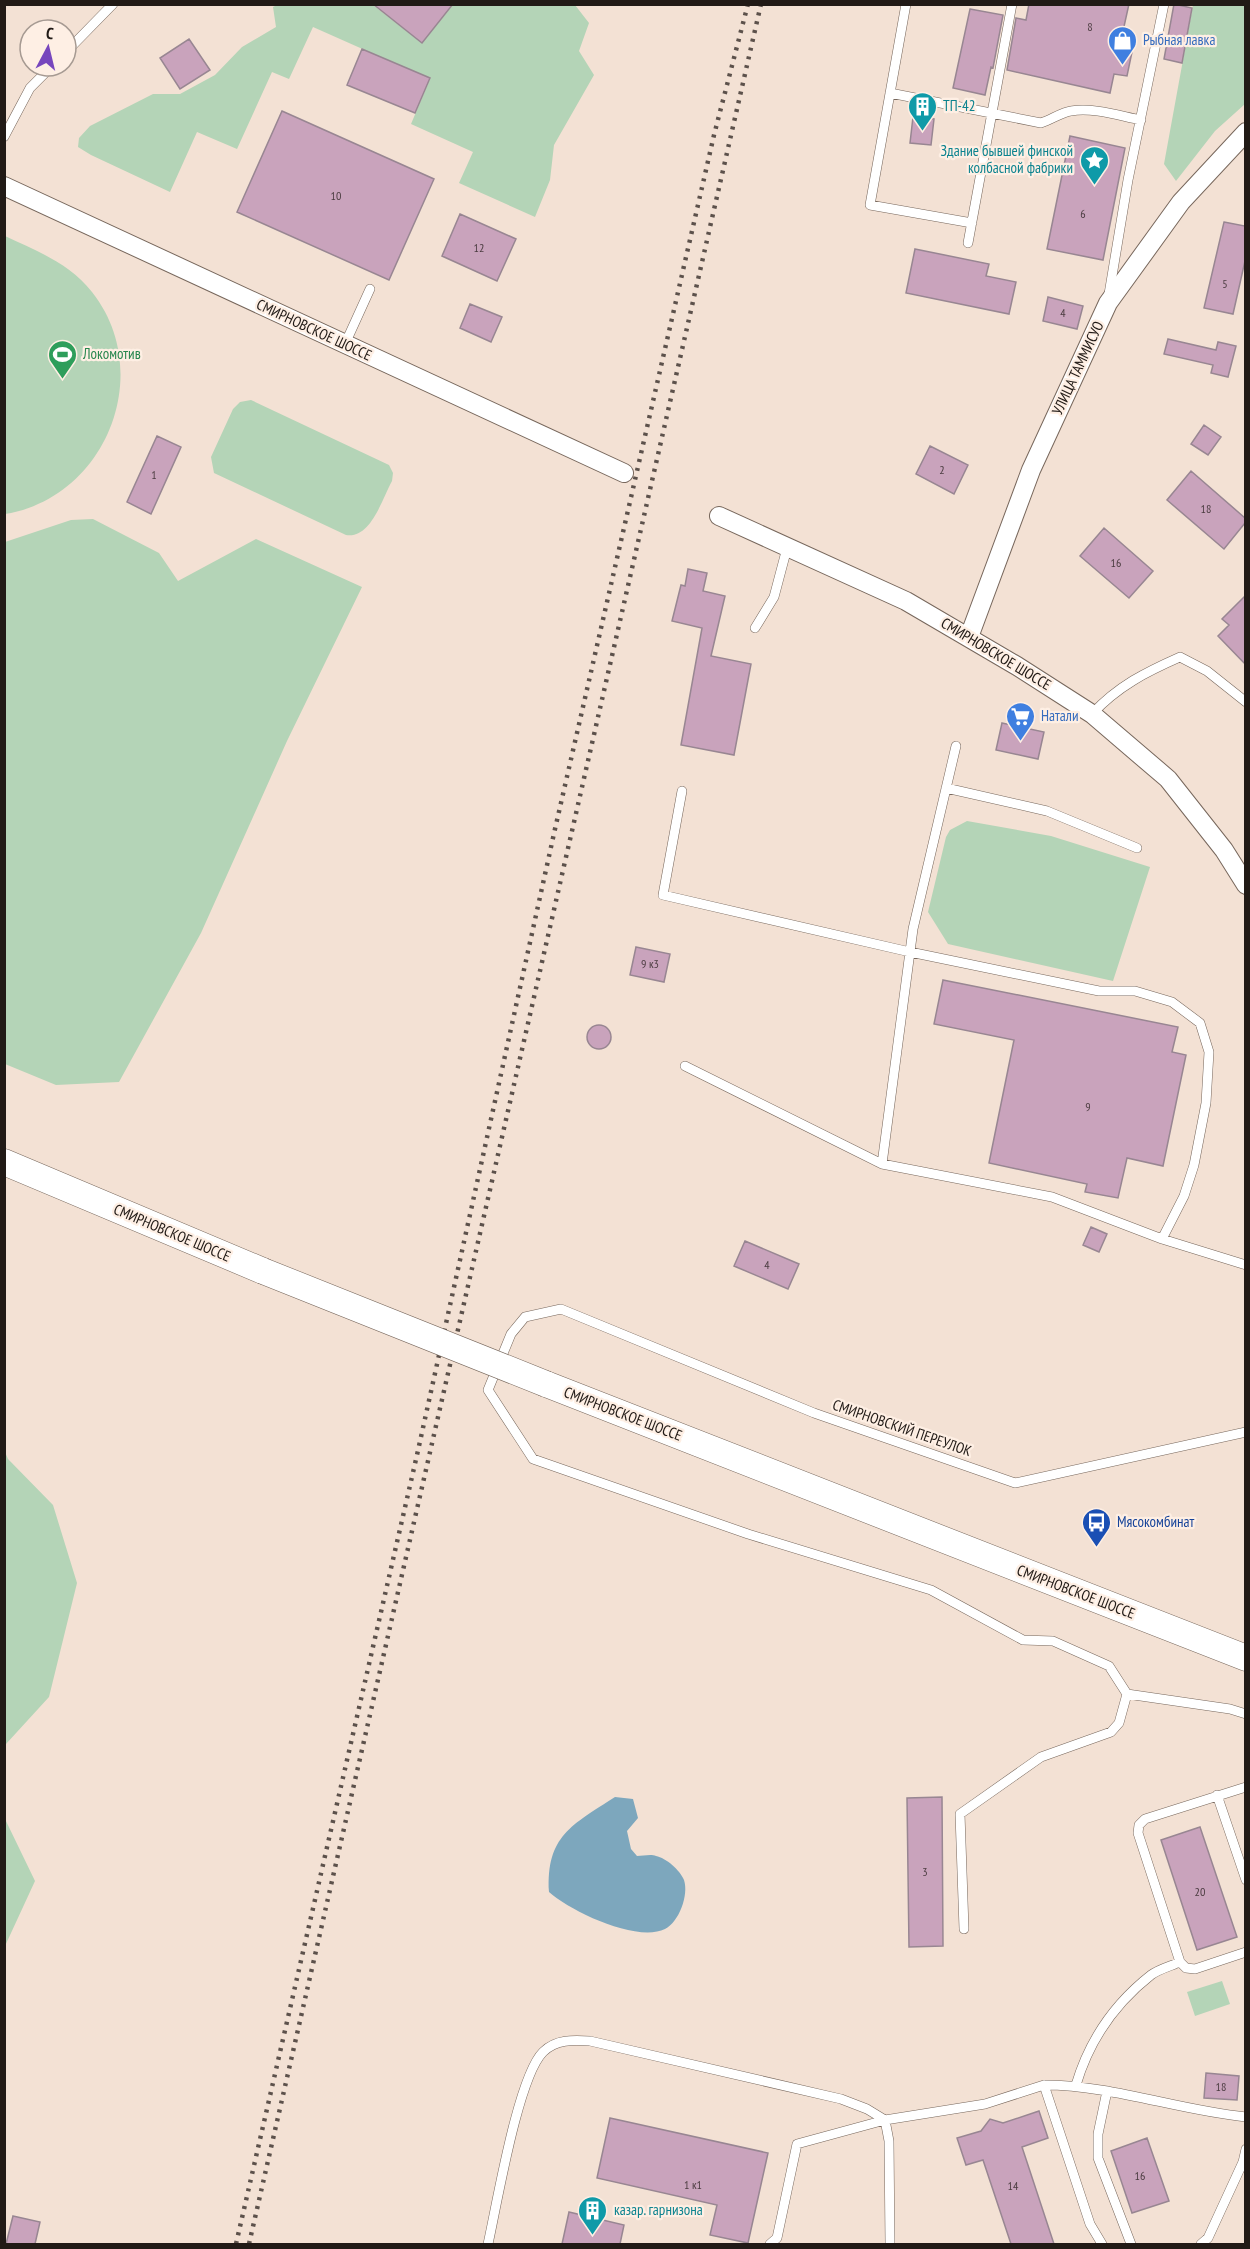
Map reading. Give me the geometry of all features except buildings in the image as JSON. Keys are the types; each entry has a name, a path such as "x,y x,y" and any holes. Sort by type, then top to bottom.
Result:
{"main road":[{"name":"СМИРНОВСКОЕ ШОССЕ","path":"4,1162 263,1271 1245,1658"}],"street":[{"name":"УЛИЦА ТАММИСУО","path":"969,637 1031,470 1108,303 1181,202 1245,132"},
{"name":"СМИРНОВСКОЕ ШОССЕ","path":"4,186 624,473"},
{"name":"СМИРНОВСКОЕ ШОССЕ","path":"719,516 906,601 969,637 1092,714 1168,779 1212,833 1245,885"}],"lane":[{"path":"78,40 113,4"},
{"path":"906,4 870,205 972,224"},
{"path":"968,243 1012,4"},
{"path":"1108,303 1128,180 1164,4"},
{"path":"4,137 30,88 40,78"},
{"path":"890,93 992,111 1041,123 1057,118 1068,111 1084,109 1141,120"},
{"path":"345,344 370,289"},
{"path":"756,628 774,597 787,548"},
{"path":"1092,714 1110,694 1138,675 1180,657 1207,671 1245,702"},
{"path":"882,1164 910,952 956,746"},
{"path":"946,788 1047,811 1137,848"},
{"path":"682,791 663,894 910,952 1099,991 1134,991 1172,1002 1200,1023 1209,1052 1206,1103 1184,1196 1162,1239"},
{"path":"685,1066 882,1164 1052,1197 1162,1239 1245,1265"},
{"name":"СМИРНОВСКИЙ ПЕРЕУЛОК","path":"1127,1694 1109,1666 1053,1641 1023,1640 931,1590 748,1534 533,1460 488,1390 511,1334 525,1317 561,1309 814,1413 1015,1483 1245,1432"},
{"path":"964,1929 960,1814 1041,1757 1112,1732 1119,1723 1127,1694 1230,1709 1245,1714"},
{"path":"1245,1787 1145,1819 1139,1825 1138,1833 1180,1962 1186,1968 1195,1969 1245,1952"},
{"path":"1217,1795 1245,1880"},
{"path":"1076,2085 1085,2054 1103,2024 1152,1974 1180,1962"},
{"path":"488,2244 526,2082 543,2052 556,2043 590,2041 829,2096 867,2109 885,2120 889,2141 890,2244"},
{"path":"1044,2085 1090,2224 1102,2244"},
{"path":"770,2244 777,2238 797,2144 885,2120 985,2104 1044,2085 1076,2085 1200,2113 1245,2117"},
{"path":"1107,2091 1098,2134 1098,2158 1113,2203 1134,2243"},
{"path":"1207,2242 1243,2162 1245,2149"}],"green space":[{"path":"277,5 373,5 422,43 453,5 575,5 589,23 579,51 594,75 554,145 550,180 535,217 459,183 473,152 411,124 430,79 313,27 289,79 272,72 237,149 197,132 170,192 78,147 79,138 90,126 153,94 180,94 215,75 242,47 276,27 273,7"},
{"path":"1193,5 1245,5 1245,104 1215,131 1176,181 1164,164"},
{"name":"Локомотив","path":"5,236 63,265 83,282 92,292 111,324 120,359 119,394 110,427 94,458 70,484 40,503 5,514"},
{"path":"251,400 389,465 393,473 392,481 375,516 362,531 355,535 346,535 214,473 211,457 233,409 240,402"},
{"path":"93,519 159,553 178,581 256,539 362,587 287,741 201,933 119,1082 56,1085 5,1064 5,542 71,520"},
{"path":"967,821 1051,836 1150,867 1113,981 948,944 928,912 946,837 950,830"},
{"path":"5,1452 8,1459 53,1505 77,1583 49,1697 6,1744 5,1757"},
{"path":"5,1819 35,1881 4,1946"},
{"path":"1222,1981 1230,2004 1195,2016 1187,1992"}],"water":[{"path":"615,1797 633,1799 638,1818 627,1831 631,1849 637,1856 652,1855 664,1859 684,1880 685,1893 682,1907 675,1921 665,1929 638,1932 604,1923 572,1908 549,1892 549,1873 557,1845 574,1825"}],"railway":[{"path":"236,2244 417,1455 555,829 714,135 748,4"},
{"path":"249,2244 761,4"}],"place":[{"name":"Рыбная лавка","path":"1122,66"},
{"name":"ТП-42","path":"922,132"},
{"name":"Здание бывшей финской колбасной фабрики","path":"1094,186"},
{"name":"Локомотив","path":"62,380"},
{"name":"Натали","path":"1020,742"},
{"name":"Мясокомбинат","path":"1096,1548"},
{"name":"казар. гарнизона","path":"593,2236"}]}
